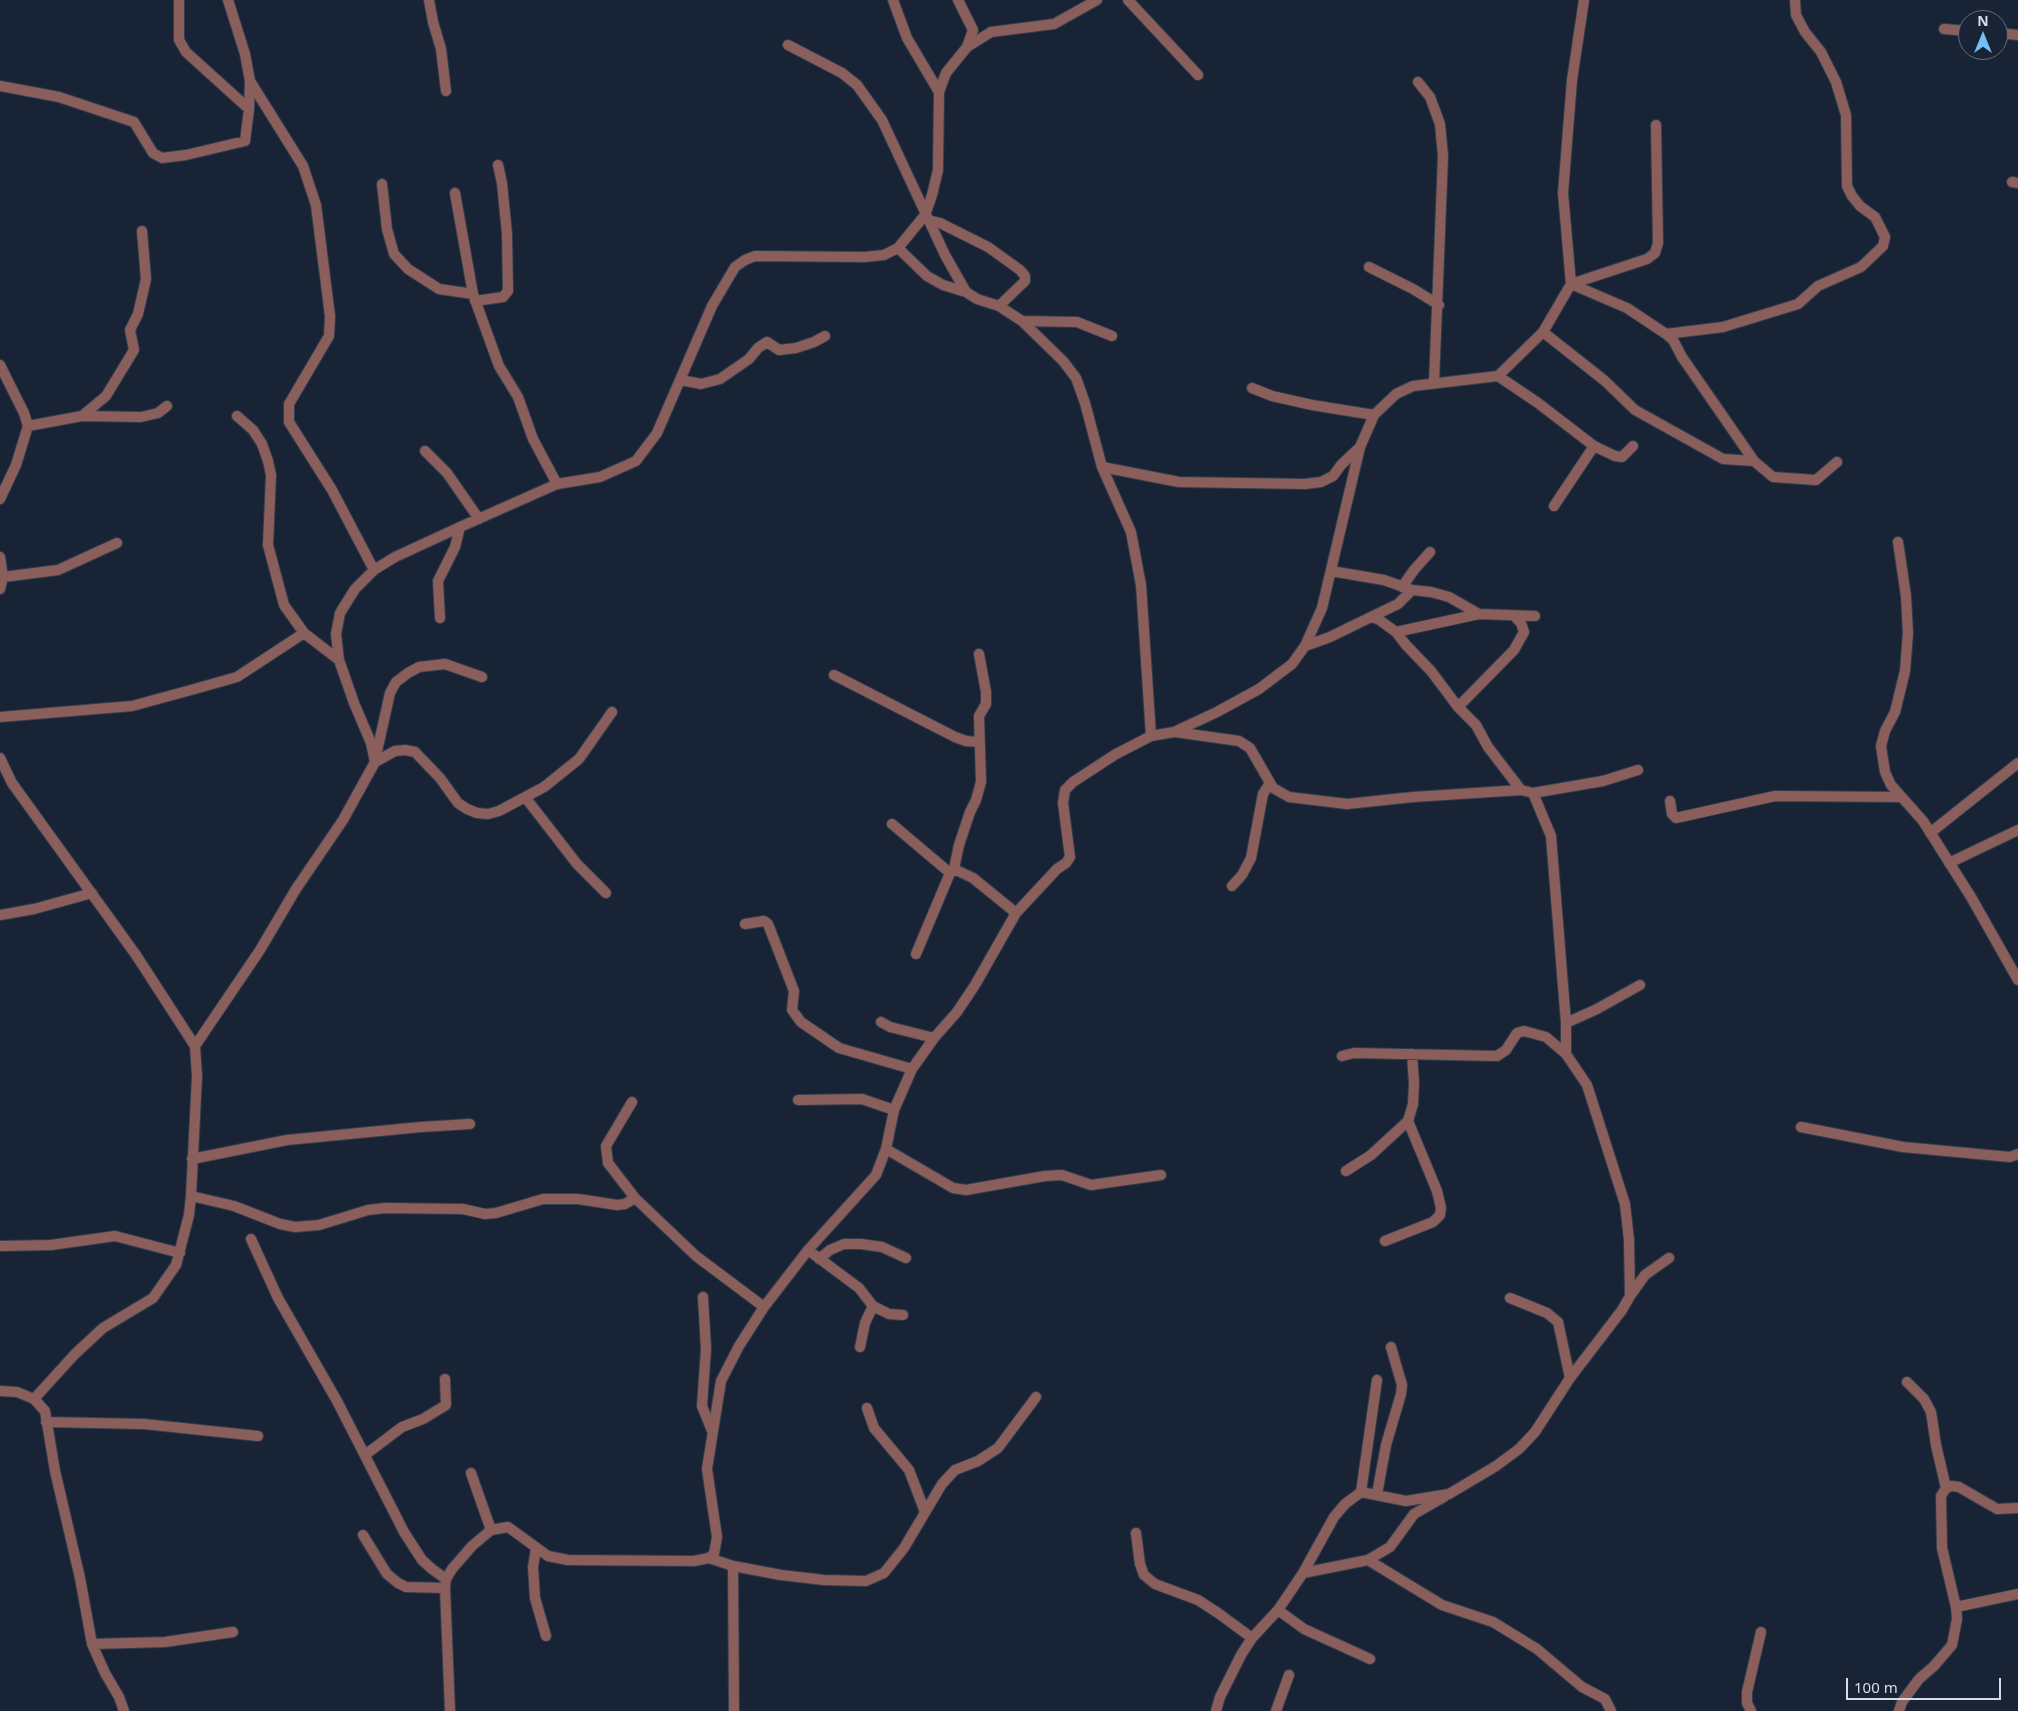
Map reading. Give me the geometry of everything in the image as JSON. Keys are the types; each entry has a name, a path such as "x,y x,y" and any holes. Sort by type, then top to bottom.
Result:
{"street":[{"path":"179,0 179,40 186,52 249,109"},
{"path":"0,86 59,97 134,122 152,153 162,158 186,155 244,141 249,109 250,81 245,54 228,0"},
{"path":"429,0 441,49 446,91"},
{"path":"893,0 907,38 939,92"},
{"path":"958,0 973,30 967,48"},
{"path":"375,762 371,743 339,660 336,634 340,613 355,589 374,570 395,557 460,527 557,484 600,477 636,461 657,433 712,306 735,267 744,260 756,256 865,257 884,255 898,248 927,217 938,170 939,92 946,73 967,48 991,32 1054,24 1097,0"},
{"path":"1128,0 1198,75"},
{"path":"450,1711 446,1584 452,1568 472,1546 492,1530 508,1527 548,1556 568,1560 694,1561 709,1558 714,1554 717,1537 707,1469 721,1381 738,1346 764,1308 808,1250 876,1175 886,1149 894,1110 912,1069 934,1038 957,1012 1016,912 1070,857 1063,803 1065,790 1073,782 1116,754 1151,736 1174,732 1217,712 1258,689 1292,664 1305,646 1322,608 1360,447 1374,415 1396,394 1413,386 1498,376 1544,332 1571,284 1562,193 1572,80 1584,0"},
{"path":"1666,334 1723,327 1798,304 1818,286 1861,267 1883,246 1885,237 1875,218 1852,196 1847,186 1846,115 1836,82 1825,59 1805,32 1796,15 1795,0"},
{"path":"1944,29 1958,30"},
{"path":"788,45 842,73 858,85 882,120 945,255 966,292"},
{"path":"250,81 303,166 316,206 330,316 329,336 289,404 289,422 332,490 374,570"},
{"path":"1418,82 1430,97 1440,124 1443,156 1439,305 1434,383"},
{"path":"1571,284 1647,259 1655,254 1658,242 1656,125"},
{"path":"382,184 387,229 394,254 408,269 439,290 474,297 503,297 508,291 506,226 502,183 498,165"},
{"path":"455,193 474,297 499,366 518,397 533,439 557,484"},
{"path":"927,217 988,247 1020,270 1025,276 1025,281 999,306"},
{"path":"82,416 106,396 134,350 130,330 138,314 146,279 142,231"},
{"path":"898,248 927,276 944,285 966,292 977,299 999,306 1022,321 1063,361 1076,378 1086,403 1102,467 1131,532 1141,585 1151,736"},
{"path":"1369,267 1413,289 1439,305"},
{"path":"1571,284 1627,308 1673,340 1682,357 1754,461 1773,477 1816,480 1837,462"},
{"path":"1022,321 1077,322 1112,336"},
{"path":"1544,332 1605,381 1635,410 1722,459 1754,461"},
{"path":"681,380 701,384 720,380 749,359 758,348 768,342 780,350 796,348 825,336"},
{"path":"0,366 24,413 28,426 16,465 0,500"},
{"path":"1498,376 1538,403 1594,446 1615,456 1622,457 1633,446"},
{"path":"1252,388 1272,396 1312,405 1374,415"},
{"path":"28,426 82,416 141,417 158,413 167,406"},
{"path":"237,416 253,430 262,444 272,475 268,544 284,605 304,633 339,660"},
{"path":"1554,506 1594,446"},
{"path":"1102,467 1179,482 1305,484 1321,482 1333,476 1360,447"},
{"path":"425,451 447,472 479,519"},
{"path":"440,618 438,581 455,547 460,527"},
{"path":"1898,542 1906,596 1908,633 1905,670 1895,712 1885,730 1881,746 1885,772 1891,785 1923,821 1971,897 2018,980"},
{"path":"3,577 58,570 117,543"},
{"path":"1305,646 1330,637 1398,604 1414,570 1430,552"},
{"path":"0,557 3,577 0,589"},
{"path":"1331,571 1384,580 1407,588 1449,597 1478,614"},
{"path":"1396,632 1478,614 1535,616"},
{"path":"1458,707 1514,650 1524,632 1521,623 1514,616"},
{"path":"1371,617 1378,619 1396,632 1431,670 1458,707 1476,725 1488,747 1521,790"},
{"path":"0,717 132,706 191,690 237,677 304,633"},
{"path":"916,954 952,871 981,782 979,716 986,704 986,692 979,654"},
{"path":"195,1046 260,950 296,889 343,820 375,762 390,693 396,682 419,667 445,664 482,677"},
{"path":"834,676 955,737 966,741 979,742"},
{"path":"375,762 395,751 405,750 414,752 440,778 458,803 477,813 488,814 499,811 544,787 579,759 612,712"},
{"path":"1174,732 1239,741 1250,748 1273,788 1289,797 1347,804 1413,797 1521,790 1533,793 1603,781 1638,770"},
{"path":"0,758 12,783 136,955 195,1046 197,1076 189,1215 176,1265 152,1298 103,1328 75,1354 34,1398"},
{"path":"1930,833 2018,763"},
{"path":"1232,886 1242,875 1251,858 1263,794 1270,783"},
{"path":"1533,793 1551,836 1566,1023 1566,1054"},
{"path":"1670,801 1672,814 1676,818 1775,796 1901,797"},
{"path":"525,797 577,864 606,893"},
{"path":"892,824 952,871 974,878 1016,912"},
{"path":"1949,863 2018,830"},
{"path":"0,915 34,909 92,893"},
{"path":"745,924 764,921 768,924 794,991 792,1010 801,1022 839,1048 912,1069"},
{"path":"1566,1023 1597,1009 1640,985"},
{"path":"881,1022 890,1027 934,1038"},
{"path":"1342,1056 1354,1054 1412,1054 1497,1056 1506,1050 1518,1033 1524,1031 1546,1037 1566,1054 1587,1085 1625,1204 1629,1240 1630,1296"},
{"path":"1346,1171 1371,1155 1408,1121 1413,1104 1412,1054"},
{"path":"798,1100 862,1099 894,1110"},
{"path":"632,1102 606,1146 605,1152 608,1163 635,1198 696,1256 764,1308"},
{"path":"1385,1241 1433,1222 1440,1215 1441,1208 1437,1191 1408,1121"},
{"path":"192,1159 287,1140 470,1124"},
{"path":"1801,1127 1903,1147 2010,1157 2018,1154"},
{"path":"886,1149 953,1188 966,1190 1044,1176 1062,1175 1091,1185 1161,1175"},
{"path":"191,1196 234,1206 280,1224 296,1227 319,1224 368,1210 385,1208 463,1209 485,1214 496,1213 543,1199 578,1199 616,1205 625,1204 635,1198"},
{"path":"0,1246 52,1245 115,1236 180,1253"},
{"path":"251,1239 278,1298 337,1401 404,1532 422,1560 446,1584"},
{"path":"819,1259 830,1250 844,1244 882,1247 906,1258"},
{"path":"808,1250 859,1288 873,1306 889,1314 903,1314"},
{"path":"1304,1573 1368,1560 1390,1548 1414,1514 1496,1466 1519,1449 1536,1432 1570,1378 1622,1310 1645,1275 1669,1258"},
{"path":"703,1297 706,1349 702,1406 712,1430"},
{"path":"1510,1298 1547,1313 1558,1322 1570,1378"},
{"path":"860,1347 866,1323 873,1306"},
{"path":"1377,1494 1386,1446 1402,1385 1391,1347"},
{"path":"365,1455 402,1427 446,1405 444,1379"},
{"path":"1361,1492 1377,1380"},
{"path":"1907,1382 1924,1399 1931,1412 1936,1446 1946,1488"},
{"path":"0,1391 17,1392 34,1398 45,1410 55,1471 80,1578 92,1644 105,1673 119,1697 124,1711"},
{"path":"709,1558 733,1566 781,1575 824,1580 866,1581 884,1573 904,1548 942,1484 955,1470 978,1460 998,1448 1036,1398"},
{"path":"867,1408 874,1428 909,1470 926,1512"},
{"path":"46,1422 144,1424 258,1436"},
{"path":"470,1473 492,1530"},
{"path":"1899,1711 1902,1702 1919,1679 1934,1666 1952,1645 1957,1619 1956,1607 1942,1548 1941,1496 1946,1488 1952,1486 1959,1487 1997,1509 2018,1508"},
{"path":"1216,1711 1220,1698 1240,1656 1252,1638 1278,1610 1304,1573 1334,1517 1345,1504 1361,1492 1406,1501 1449,1494"},
{"path":"1136,1533 1140,1564 1144,1575 1154,1584 1198,1600 1252,1638"},
{"path":"363,1535 387,1574 398,1583 406,1586 446,1584"},
{"path":"536,1548 533,1567 535,1598 546,1636"},
{"path":"1368,1560 1442,1605 1494,1622 1537,1649 1582,1687 1605,1699 1611,1711"},
{"path":"733,1566 734,1711"},
{"path":"1956,1607 2018,1594"},
{"path":"1278,1610 1304,1628 1370,1659"},
{"path":"92,1644 164,1642 233,1632"},
{"path":"1751,1711 1747,1703 1747,1692 1761,1632"},
{"path":"1276,1711 1289,1675"}]}
